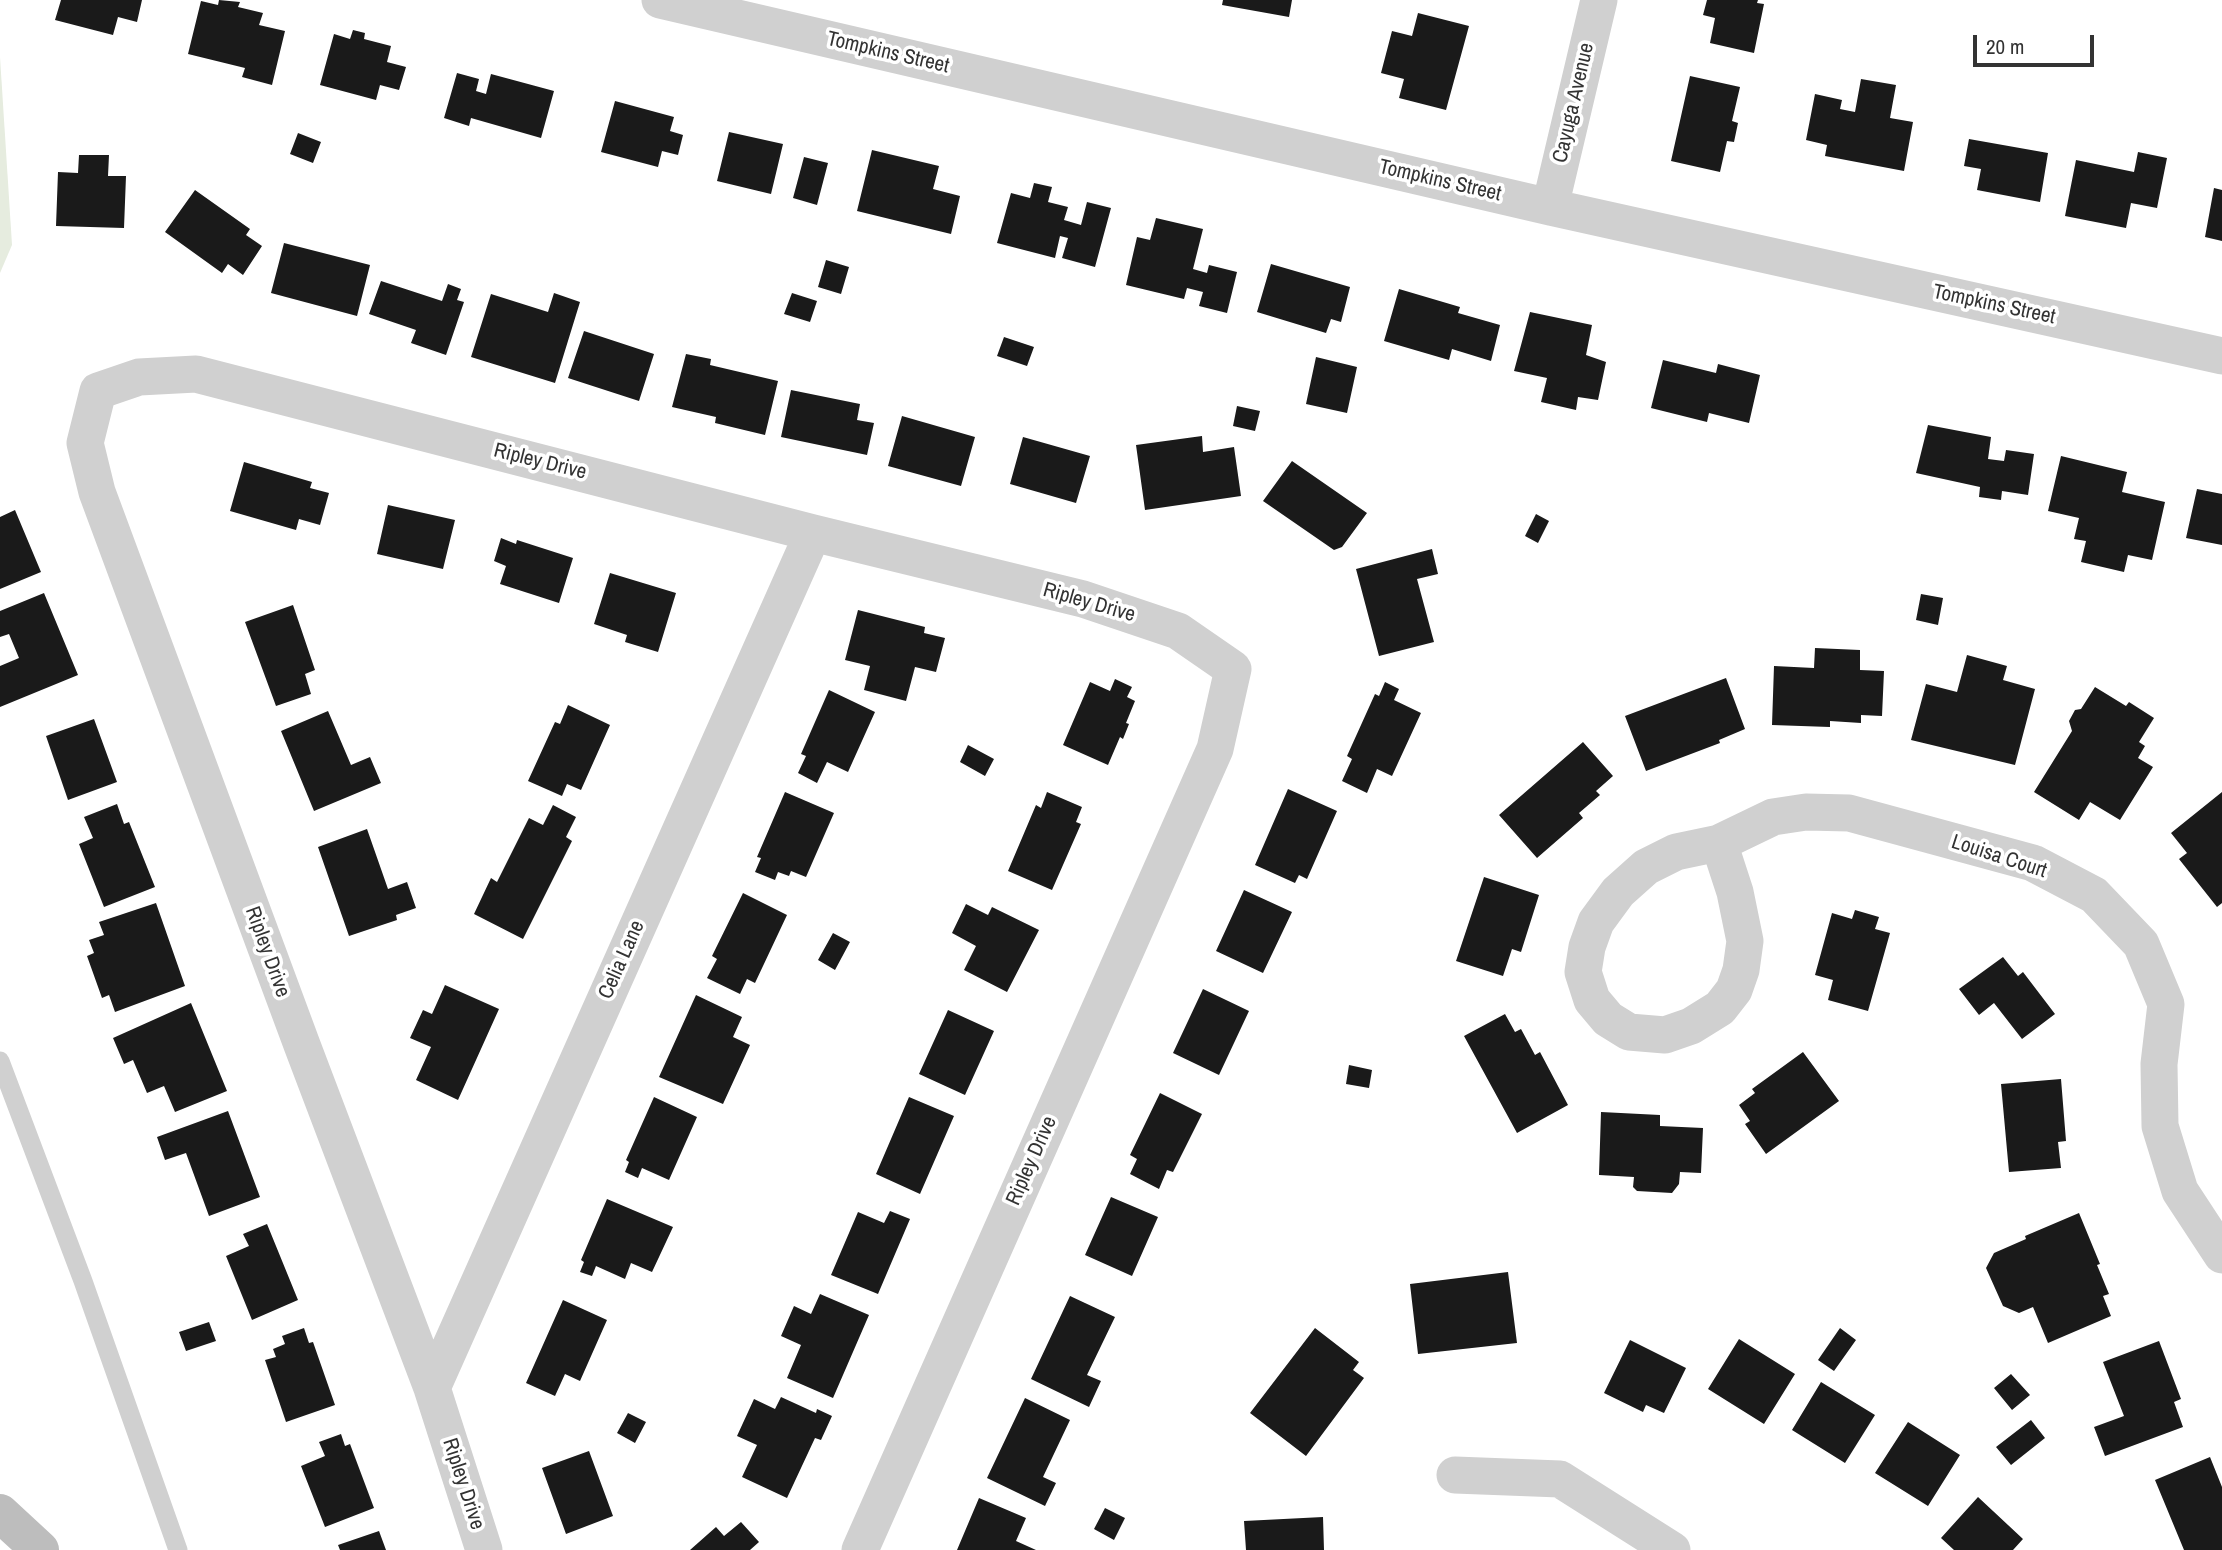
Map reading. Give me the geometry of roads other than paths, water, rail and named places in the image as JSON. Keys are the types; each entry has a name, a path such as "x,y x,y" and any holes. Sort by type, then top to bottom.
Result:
{"main road":[{"path":"0,1513 40,1550"}],"street":[{"name":"Tompkins Street","path":"660,0 1550,207 2222,356"},
{"name":"Cayuga Avenue","path":"1550,207 1599,0"},
{"name":"Ripley Drive","path":"484,1550 432,1388 97,492 85,443 98,391 139,377 196,373 1095,603 1178,631 1233,669 1215,749 860,1550"},
{"name":"Celia Lane","path":"432,1388 813,533"},
{"name":"Louisa Court","path":"1719,843 1735,892 1745,941 1741,970 1734,990 1720,1008 1691,1026 1665,1035 1629,1032 1608,1019 1592,1000 1583,972 1587,947 1596,922 1618,892 1646,867 1676,852 1719,843 1773,817 1805,812 1849,813 2033,863 2094,895 2141,944 2166,1004 2159,1064 2160,1125 2180,1191 2222,1255"},
{"path":"1455,1475 1560,1479 1672,1550"}],"lane":[{"path":"0,1061 83,1280 178,1550"}]}
